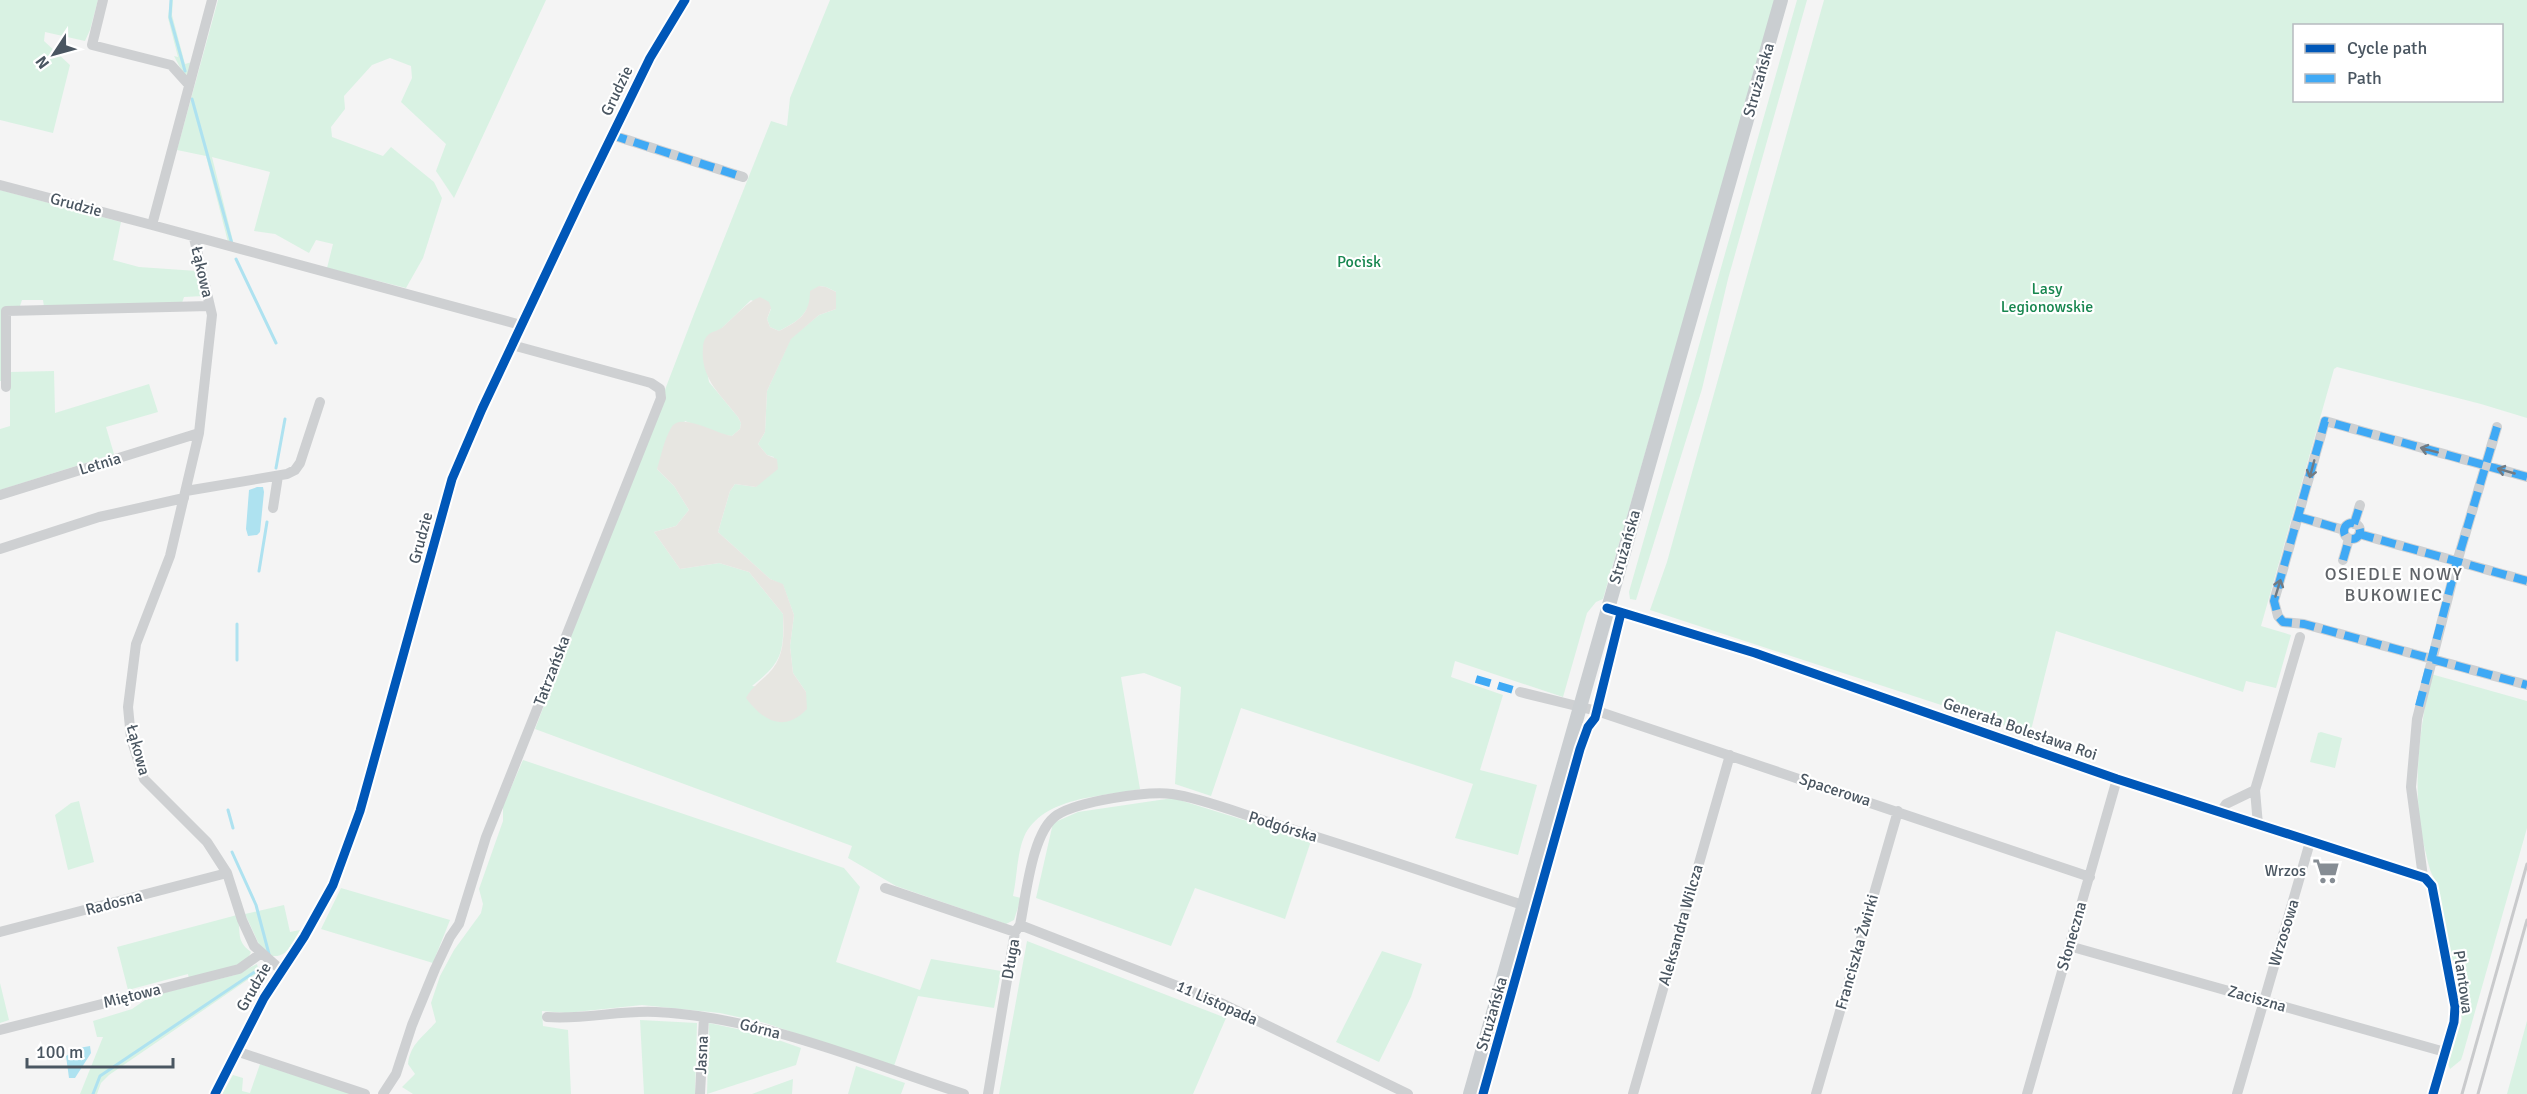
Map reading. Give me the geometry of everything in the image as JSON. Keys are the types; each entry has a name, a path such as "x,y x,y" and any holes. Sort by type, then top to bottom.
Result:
{"main road":[{"name":"Strużańska","path":"1470,1094 1781,0"}],"street":[{"path":"103,0 92,45 171,65 189,85"},
{"path":"152,225 212,0"},
{"name":"Grudzie","path":"215,1094 281,970 327,896 341,864 361,807 452,479 512,345 612,135 650,58 685,0"},
{"path":"612,135 743,177"},
{"name":"Grudzie","path":"0,185 522,325"},
{"name":"Łąkowa","path":"194,238 212,324 199,433 170,556 136,644 129,696 130,728 144,778 207,842 227,873 242,920 254,946 260,954 281,970"},
{"name":"Łąkowa","path":"6,387 6,311 210,306"},
{"name":"Tatrzańska","path":"383,1094 396,1074 412,1025 435,969 459,924 486,837 660,398 660,389 651,383 512,345"},
{"path":"0,549 99,517 185,494 278,476 295,470 300,463 320,402"},
{"path":"2527,477 2325,421 2274,602 2278,616 2283,622 2304,624 2527,685"},
{"path":"2431,660 2457,562 2498,427"},
{"name":"Letnia","path":"0,495 199,433"},
{"path":"273,508 278,476"},
{"path":"2343,560 2360,505"},
{"path":"2299,517 2527,581"},
{"name":"Generała Bolesława Roi","path":"1607,608 1755,653 2117,779 2422,877"},
{"path":"2258,825 2254,790 2300,637"},
{"name":"Plantowa","path":"2431,660 2417,719 2412,760 2414,816 2422,877 2432,886 2455,1007 2454,1022 2433,1094"},
{"name":"Spacerowa","path":"1520,692 1581,706 2090,877"},
{"name":"Aleksandra Wilcza","path":"1633,1094 1730,756"},
{"name":"Słoneczna","path":"2027,1094 2117,779"},
{"path":"2220,813 2226,804 2254,790"},
{"name":"Podgórska","path":"1044,828 1056,815 1080,805 1103,800 1172,794 1305,833 1523,904"},
{"name":"Franciszka Żwirki","path":"1816,1094 1898,811"},
{"name":"Długa","path":"988,1094 1017,928 1038,843 1044,828"},
{"name":"Wrzosowa","path":"2237,1094 2310,842"},
{"name":"Radosna","path":"0,932 227,873"},
{"name":"11 Listopada","path":"885,888 1017,928 1221,1003 1408,1094"},
{"name":"Zaciszna","path":"2069,946 2445,1052"},
{"name":"Miętowa","path":"0,1030 239,969 260,954"},
{"name":"Górna","path":"547,1017 571,1019 655,1011 704,1017 778,1033 964,1094"},
{"name":"Jasna","path":"700,1094 704,1017"},
{"path":"236,1051 365,1094"}],"green space":[{"path":"0,0 98,0 85,41 45,32 44,41 70,65 53,133 0,120"},
{"path":"170,0 173,0 172,15 185,64 192,62 189,76 185,77 174,56 178,57 168,18"},
{"path":"218,0 546,0 454,198 436,171 446,144 401,102 412,78 411,66 390,58 372,65 344,96 345,109 331,127 332,137 383,156 391,147 434,182 442,198 423,258 406,288 327,268 333,244 316,240 309,253 275,234 254,231 270,172 212,157 234,245 228,242 206,156 177,150"},
{"name":"Pocisk","path":"830,0 1776,0 1603,599 1596,602 1587,613 1563,697 1455,661 1451,677 1503,695 1480,770 1537,785 1518,855 1455,838 1473,784 1241,708 1211,796 1175,784 1181,687 1144,673 1121,677 1140,789 1092,797 1059,806 1045,813 1033,823 1024,837 1018,858 1013,896 1021,898 1014,920 1006,924 896,886 848,858 852,846 535,729 694,314 771,121 787,126 790,98","holes":["819,286 836,292 836,309 819,315 791,338 767,391 765,432 758,444 767,455 774,457 756,487 735,484 730,491 718,532 770,579 783,585 794,615 790,646 793,673 806,692 752,686 770,670 780,655 783,614 749,572 719,563 680,569 654,532 676,526 689,510 674,486 657,469 685,421 721,435 732,436 740,429 741,423 738,417 709,382 703,348 708,336 720,330 751,300 771,309 767,319 770,327 779,331 801,317"]},
{"path":"1797,0 1807,0 1728,279 1702,389 1636,600 1630,599 1629,592"},
{"name":"Lasy Legionowskie","path":"1824,0 2527,0 2527,418 2337,367 2334,369 2261,626 2291,635 2276,688 2246,681 2243,692 2056,631 2030,734 1650,610 1667,562"},
{"path":"0,190 121,222 113,260 139,267 197,271 204,296 184,297 182,303 44,307 43,300 22,300 20,306 2,308 4,381 0,381"},
{"path":"54,371 55,413 149,384 158,412 106,427 114,454 0,490 0,429 10,426 10,372"},
{"path":"2431,674 2527,701 2527,828 2463,1054 2461,1060 2450,1069 2448,1064 2462,1019 2436,881 2430,870 2425,850 2418,806 2420,740"},
{"path":"2318,733 2342,738 2335,768 2310,762"},
{"path":"523,760 844,868 860,887 836,962 920,990 931,959 1001,971 994,1008 918,996 894,1066 765,1023 720,1013 642,1005 566,1013 542,1011 543,1026 568,1030 571,1094 413,1094 402,1087 415,1074 408,1064 409,1057 418,1041 436,1022 431,1003 440,976 454,950 481,913 483,904 479,889 503,821 503,806"},
{"path":"1173,798 1311,841 1285,919 1195,888 1171,946 1036,898 1053,823 1078,812"},
{"path":"79,801 94,862 68,870 55,815 71,803"},
{"path":"341,888 450,920 433,963 321,929"},
{"path":"284,905 290,932 300,930 286,952 282,955 270,956 263,953 245,914"},
{"path":"237,915 241,940 251,952 246,962 189,979 188,974 128,990 117,947"},
{"path":"1027,941 1226,1018 1193,1094 999,1094"},
{"path":"1382,951 1422,964 1411,997 1379,1062 1336,1042"},
{"path":"257,964 259,972 109,1075 101,1083 97,1094 80,1094 103,1037 97,1037 93,1021 132,1009 151,996 235,975"},
{"path":"0,983 9,1020 0,1023"},
{"path":"640,1020 697,1023 695,1094 644,1094"},
{"path":"2527,1021 2527,1094 2507,1094"},
{"path":"709,1023 761,1034 801,1048 796,1065 707,1094"},
{"path":"260,1064 352,1094 222,1094 233,1075 243,1078 242,1091 250,1093"},
{"path":"856,1066 905,1083 901,1094 848,1094"},
{"path":"793,1079 792,1094 752,1094"}],"sand":[{"path":"819,286 836,292 836,309 819,315 791,339 767,391 765,432 758,444 767,455 777,459 778,469 756,487 735,484 730,491 718,532 770,579 783,584 794,615 790,646 793,673 806,692 807,709 790,721 782,722 774,721 759,713 746,698 778,660 783,638 783,614 749,572 719,563 680,569 654,532 676,526 689,510 674,486 657,469 666,438 676,423 699,425 732,436 740,429 741,423 738,417 708,377 703,359 703,346 708,335 722,328 746,306 760,297 769,302 771,308 767,319 770,327 779,331 802,316 808,306 810,291"}],"water":[{"path":"263,487 264,492 260,532 257,535 248,536 246,529 249,490"},
{"path":"90,1046 91,1053 75,1078 69,1078 66,1056 79,1048"}],"waterway":[{"path":"171,0 170,17 185,71"},
{"path":"192,99 232,244"},
{"path":"236,259 276,343"},
{"path":"276,468 285,419"},
{"path":"259,571 267,522"},
{"path":"237,624 237,660"},
{"path":"228,810 233,828"},
{"path":"232,852 256,905 269,954"},
{"path":"93,1094 100,1076 259,969"}],"railway":[{"path":"2462,1094 2527,864"},
{"path":"2478,1094 2527,920"}],"marked path":[{"path":"612,135 743,177"},
{"path":"2527,477 2325,421 2274,601 2278,616 2283,622 2304,624 2527,685"},
{"path":"2419,706 2457,562 2497,427"},
{"path":"2354,524 2360,505"},
{"path":"2299,517 2344,530"},
{"path":"2352,523 2360,531 2352,539 2344,531 2352,523"},
{"path":"2359,534 2527,581"},
{"path":"2343,560 2349,539"},
{"path":"1476,679 1520,692"}],"cycle path":[{"path":"215,1094 264,998 304,937 333,885 360,811 452,479 482,409 583,195 650,58 685,0"},
{"path":"1607,608 1755,653 2117,779 2425,878 2432,886 2455,1007 2454,1022 2433,1094"},
{"path":"1483,1094 1580,749 1588,727 1595,718 1621,613"}],"place":[{"name":"Wrzos","path":"2326,871"}],"district":[{"name":"OSIEDLE NOWY BUKOWIEC","path":"2394,584"}]}
